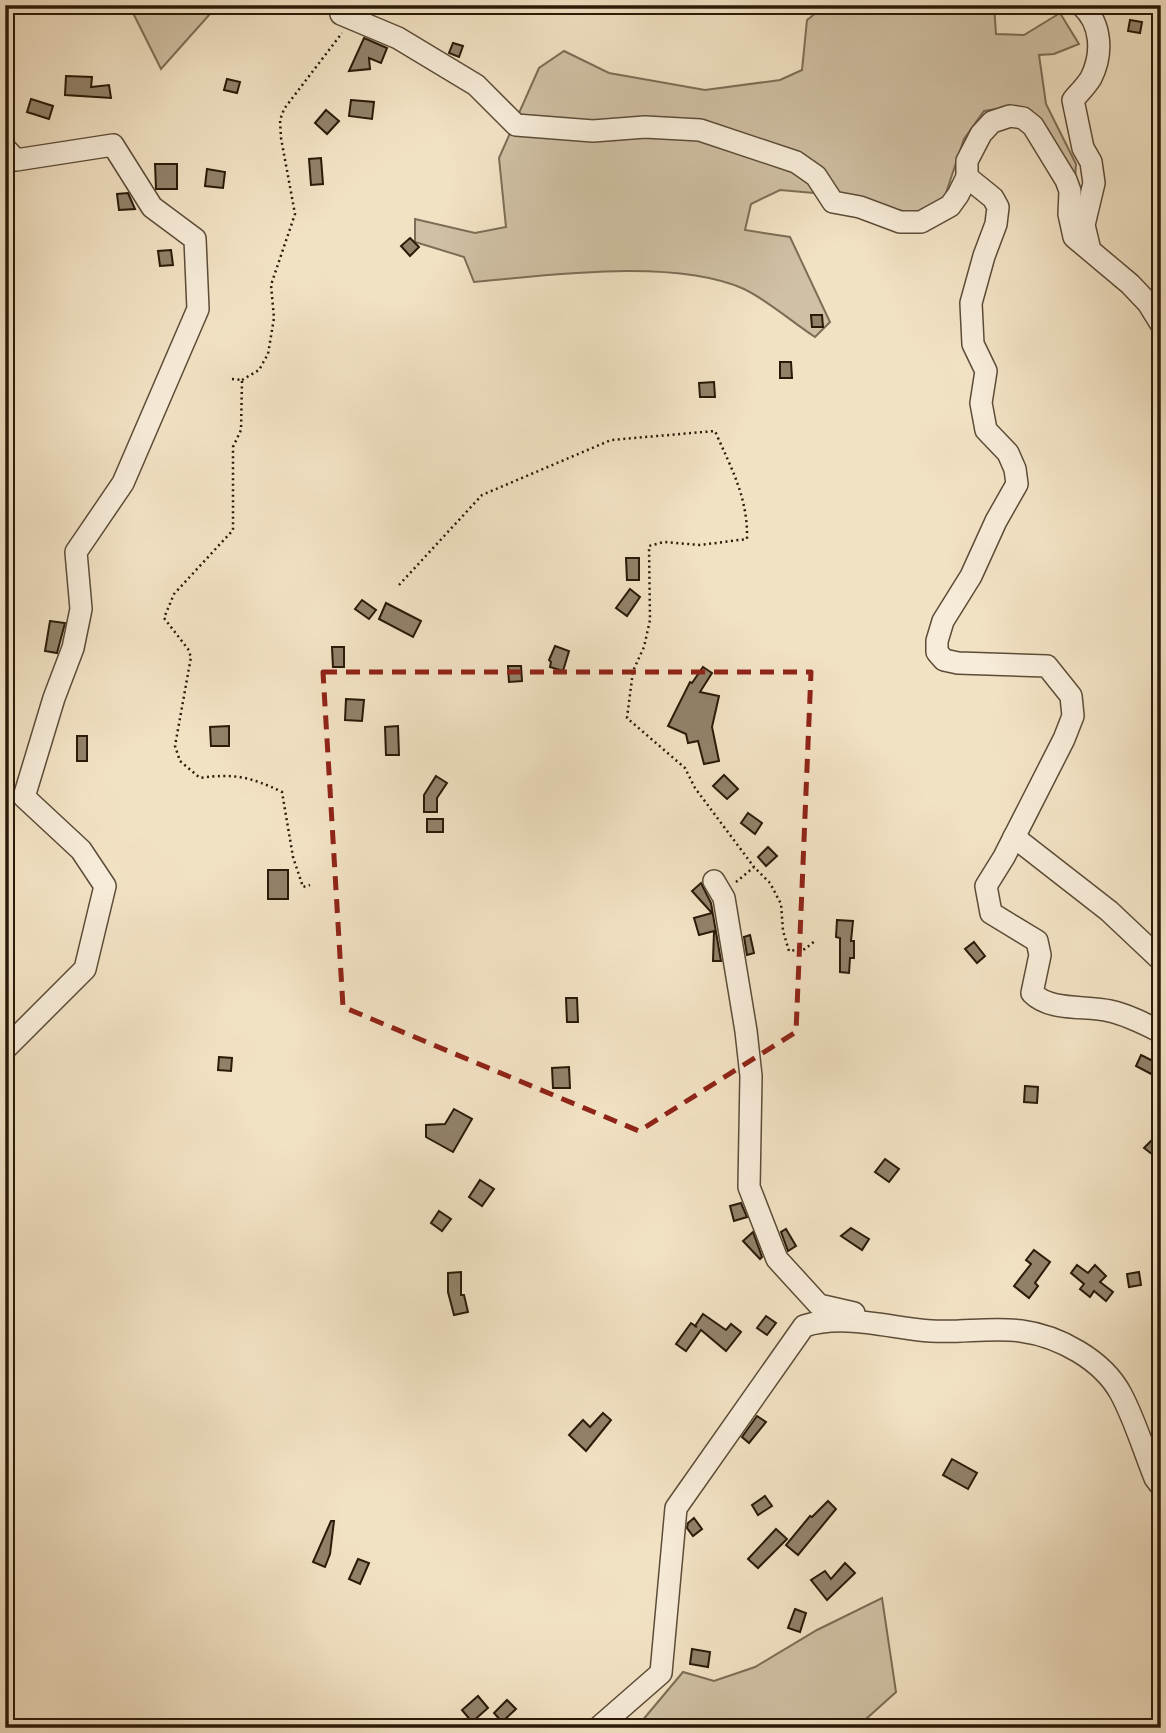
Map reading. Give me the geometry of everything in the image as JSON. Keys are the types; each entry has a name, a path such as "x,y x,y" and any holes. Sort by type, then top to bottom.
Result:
{"street":[{"path":"1081,5 1088,11 1097,29 1100,51 1090,78 1073,100 1083,148 1091,162 1094,183 1084,225 1091,251"},
{"path":"346,16 398,38 476,85 516,125 593,131 645,127 700,131 796,162 816,176 833,202 860,207 900,222 921,222 950,206 967,177 967,161 981,134 992,122 1010,116 1023,118 1033,127 1066,180 1070,191 1069,214 1074,237 1130,284 1148,303 1161,324"},
{"path":"5,148 16,160 113,145 152,207 195,239 198,309 122,483 76,552 80,609 73,648 54,698 24,797 80,850 105,886 85,970 5,1049"},
{"path":"967,177 993,198 998,207 996,223 971,303 974,344 986,371 981,403 986,430 1008,453 1015,469 1017,484 996,521 971,576 943,621 937,652 944,660 958,663 1047,666 1071,696 1073,716 1014,837 986,886 991,912 1037,941 1040,955 1032,993 1038,999 1077,1008 1109,1011 1161,1032"},
{"path":"1014,837 1109,911 1161,960"},
{"path":"718,886 747,1031 751,1076 749,1187 776,1259 818,1305 893,1325 930,1331 1020,1331 1044,1336 1089,1356 1121,1393 1155,1478 1161,1486"},
{"path":"598,1728 661,1673 676,1508 804,1326 820,1321 893,1325"}],"path":[{"path":"232,379 242,380 259,370 268,354 274,318 271,285 295,214 280,120 284,109 346,16"},
{"path":"242,380 241,430 233,447 233,530 174,594 164,618 191,657 175,746 180,761 200,778 220,775 254,778 282,792 296,867 303,887 310,885"},
{"path":"400,585 482,495 611,440 715,431 739,485 748,516 747,539 700,545 664,542 649,546 650,620 645,647 633,671 627,718 685,768 695,788 754,867 770,883 781,904 783,931 789,951 805,949 816,940"},
{"path":"718,886 754,867"}],"highlighted area":[{"path":"323,672 811,672 796,1032 639,1131 343,1007"}],"shaded area":[{"path":"129,5 218,5 161,69"},
{"path":"826,5 994,5 996,34 1024,35 1060,13 1079,44 1054,54 1039,55 1046,104 1076,164 1075,179 1009,107 984,111 964,139 944,199 914,213 837,195 780,190 751,204 745,230 790,237 830,322 815,337 752,293 716,280 683,274 612,271 474,282 464,257 415,242 415,219 475,233 506,227 499,158 539,68 564,51 609,73 705,90 780,80 802,70 807,20"},
{"path":"882,1598 896,1692 856,1728 636,1728 683,1672 714,1681 755,1667 817,1630"}],"building":[{"path":"1130,20 1142,22 1140,33 1128,31"},
{"path":"364,38 387,48 381,63 369,58 370,69 349,71"},
{"path":"453,43 463,46 459,57 449,53"},
{"path":"66,76 92,77 91,87 109,85 111,98 65,95"},
{"path":"227,79 240,82 237,93 224,90"},
{"path":"31,99 53,106 49,119 27,112"},
{"path":"351,100 374,102 372,119 349,116"},
{"path":"326,110 339,121 327,134 315,123"},
{"path":"321,158 323,184 311,185 309,159"},
{"path":"155,164 177,164 177,189 156,189"},
{"path":"207,169 225,172 223,188 205,186"},
{"path":"128,193 135,209 119,210 117,194"},
{"path":"410,238 419,247 410,256 401,246"},
{"path":"171,250 173,265 160,266 158,251"},
{"path":"811,315 822,315 823,327 812,327"},
{"path":"780,362 791,362 792,378 780,378"},
{"path":"714,382 715,397 700,397 699,383"},
{"path":"626,558 639,558 639,580 627,580"},
{"path":"630,589 640,597 627,616 616,608"},
{"path":"362,600 376,610 369,619 355,609"},
{"path":"386,603 421,621 413,637 379,619"},
{"path":"50,621 65,623 57,653 45,651"},
{"path":"555,646 569,651 563,671 550,667 549,660"},
{"path":"332,647 344,647 344,667 333,667"},
{"path":"508,666 521,666 522,681 509,682"},
{"path":"703,667 712,673 700,692 719,696 712,727 719,761 704,764 698,741 688,743 686,734 668,726 690,682 692,683"},
{"path":"346,699 364,700 362,721 345,720"},
{"path":"229,726 229,746 211,746 210,727"},
{"path":"398,726 399,755 386,755 385,727"},
{"path":"77,736 87,736 87,761 77,761"},
{"path":"724,775 738,789 727,799 713,786"},
{"path":"436,776 447,783 437,798 437,812 424,812 424,795"},
{"path":"748,813 762,823 755,834 741,823"},
{"path":"427,819 443,819 443,832 427,832"},
{"path":"768,847 777,856 766,866 758,857"},
{"path":"268,870 288,870 288,899 268,899"},
{"path":"701,883 711,903 721,961 713,961 714,931 699,935 694,918 712,913 692,891"},
{"path":"837,920 853,921 851,941 854,941 854,958 850,958 849,973 840,972"},
{"path":"750,935 754,953 747,955 744,937"},
{"path":"974,942 985,956 977,963 965,949"},
{"path":"566,998 577,998 578,1022 567,1022"},
{"path":"1141,1055 1161,1065 1157,1077 1136,1066"},
{"path":"219,1057 232,1058 231,1071 218,1070"},
{"path":"569,1067 570,1088 553,1088 552,1068"},
{"path":"1025,1086 1038,1087 1037,1103 1024,1102"},
{"path":"454,1109 472,1119 453,1152 426,1137 426,1125 445,1124"},
{"path":"1161,1131 1161,1161 1144,1148"},
{"path":"885,1159 899,1169 889,1182 875,1172"},
{"path":"480,1180 494,1189 482,1206 469,1197"},
{"path":"741,1203 747,1217 734,1221 730,1206"},
{"path":"439,1211 451,1219 442,1231 431,1223"},
{"path":"851,1228 869,1239 862,1250 841,1236"},
{"path":"786,1229 796,1246 788,1251 781,1232"},
{"path":"753,1232 762,1257 760,1259 743,1241"},
{"path":"1034,1250 1050,1262 1035,1283 1038,1286 1029,1298 1014,1286 1031,1264 1026,1260"},
{"path":"1077,1265 1088,1273 1095,1265 1106,1276 1100,1282 1113,1292 1106,1301 1094,1291 1090,1297 1080,1289 1084,1284 1071,1273"},
{"path":"461,1272 461,1295 464,1295 468,1312 454,1315 448,1292 448,1273"},
{"path":"1139,1272 1141,1285 1129,1287 1127,1274"},
{"path":"703,1314 726,1330 731,1324 741,1332 726,1351 701,1330 686,1351 676,1344 691,1323 695,1326"},
{"path":"766,1316 776,1323 767,1335 757,1328"},
{"path":"603,1413 611,1420 586,1451 569,1435 583,1420 590,1427"},
{"path":"757,1416 766,1422 749,1443 742,1437"},
{"path":"952,1459 977,1473 968,1489 943,1475"},
{"path":"765,1496 772,1506 758,1515 752,1505"},
{"path":"828,1501 836,1509 798,1555 786,1545 810,1516"},
{"path":"694,1518 702,1529 693,1536 687,1528"},
{"path":"331,1521 334,1521 330,1554 325,1567 313,1562"},
{"path":"776,1529 787,1539 758,1568 748,1559"},
{"path":"358,1559 369,1563 360,1584 349,1579"},
{"path":"845,1563 855,1573 827,1600 811,1580 825,1571 831,1579"},
{"path":"795,1609 806,1613 800,1632 788,1628"},
{"path":"692,1649 710,1652 708,1667 690,1664"},
{"path":"478,1696 488,1708 472,1722 462,1710"},
{"path":"507,1700 516,1709 502,1722 494,1713"}]}
